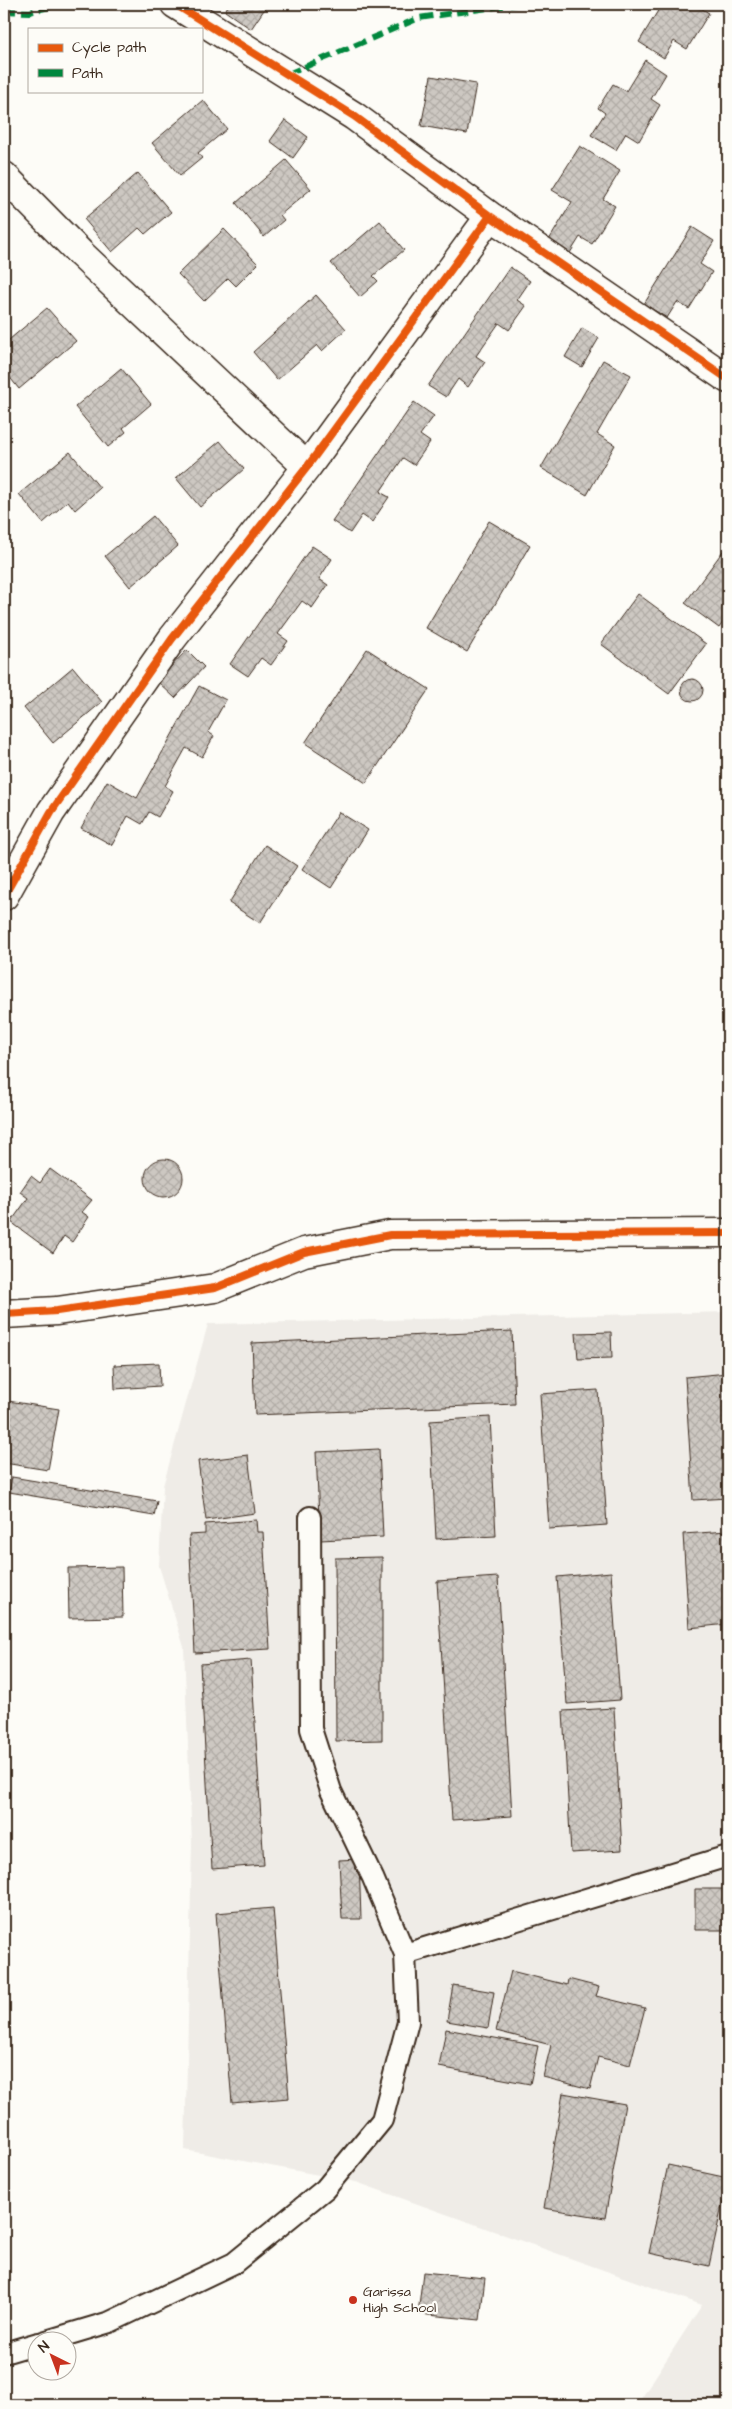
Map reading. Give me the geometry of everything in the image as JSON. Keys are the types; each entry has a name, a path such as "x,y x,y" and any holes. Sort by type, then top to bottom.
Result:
{"street":[{"path":"175,4 354,116 490,216 728,379"},
{"path":"4,176 95,268 306,467"},
{"path":"4,896 51,812 172,639 306,467 490,216"},
{"path":"4,1314 57,1311 215,1288 304,1252 390,1235 728,1233"}],"lane":[{"path":"76,2332 110,2322 234,2263 325,2189 382,2120 408,2022 405,1954 373,1878 331,1791 311,1729 310,1517"},
{"path":"405,1954 728,1856"},
{"path":"4,2353 28,2346"}],"shaded area":[{"path":"728,1312 728,2405 637,2405 702,2305 356,2182 185,2150 192,1844 184,1647 159,1566 163,1486 208,1324"}],"building":[{"path":"229,4 268,4 251,29 225,11"},
{"path":"662,4 701,4 699,7 709,13 687,49 674,41 664,58 639,42"},
{"path":"645,60 666,74 651,99 660,105 639,141 626,133 616,150 591,135 605,113 598,108 613,84 626,91"},
{"path":"431,76 476,84 467,134 421,126"},
{"path":"203,100 227,129 198,153 202,158 180,176 152,143"},
{"path":"285,120 308,137 293,158 270,141"},
{"path":"580,146 620,171 603,199 615,206 592,244 580,237 570,253 549,240 572,202 552,190"},
{"path":"286,160 311,189 280,215 284,220 264,237 236,203"},
{"path":"138,173 171,212 145,234 139,228 112,252 84,219"},
{"path":"380,221 404,250 373,276 378,281 360,297 331,263"},
{"path":"692,227 714,241 700,264 712,272 689,309 677,302 667,318 644,304"},
{"path":"224,229 258,264 236,286 228,278 204,301 178,274"},
{"path":"510,267 530,281 517,300 526,306 509,330 499,323 476,356 485,362 468,387 458,379 446,397 428,386"},
{"path":"316,295 346,329 322,351 317,345 277,380 253,352"},
{"path":"47,308 76,341 19,389 4,370 4,344"},
{"path":"582,328 599,338 582,367 565,357"},
{"path":"603,360 631,375 597,434 615,445 587,495 541,468"},
{"path":"121,368 151,404 123,428 126,432 108,447 75,407"},
{"path":"414,402 434,416 420,435 430,442 414,465 403,458 380,492 389,497 372,522 362,515 350,533 332,521"},
{"path":"220,441 244,469 200,507 176,478"},
{"path":"70,452 100,488 75,510 68,501 43,523 19,494"},
{"path":"153,516 178,546 130,587 105,556"},
{"path":"489,521 530,545 467,652 426,628"},
{"path":"728,544 728,615 719,628 685,603"},
{"path":"312,546 332,559 319,579 328,585 312,608 302,601 278,634 288,641 271,665 261,658 248,676 230,664"},
{"path":"638,594 706,644 669,694 601,644"},
{"path":"367,649 429,689 366,783 305,743"},
{"path":"187,650 204,667 175,698 157,681"},
{"path":"73,667 102,702 53,743 24,708"},
{"path":"692,679 700,682 703,690 700,698 692,701 684,698 681,690 684,682"},
{"path":"199,686 226,700 208,732 214,736 202,757 186,748 165,786 173,791 158,817 149,812 142,824 128,816 112,845 81,828 107,781 137,798"},
{"path":"339,812 368,830 331,888 302,869"},
{"path":"265,845 297,866 260,923 229,903"},
{"path":"164,1159 178,1164 183,1178 178,1192 164,1197 150,1192 145,1178 150,1164"},
{"path":"50,1169 92,1200 82,1212 89,1217 72,1242 64,1236 53,1253 11,1222 28,1198 20,1192 31,1176 40,1183"},
{"path":"512,1331 515,1404 255,1415 252,1343"},
{"path":"611,1332 612,1358 578,1359 576,1333"},
{"path":"159,1363 160,1386 115,1389 114,1365"},
{"path":"728,1373 728,1498 693,1500 685,1377"},
{"path":"598,1390 607,1525 549,1529 540,1394"},
{"path":"8,1401 59,1409 48,1470 4,1463 4,1427"},
{"path":"490,1417 496,1536 436,1539 430,1421"},
{"path":"379,1449 383,1537 320,1540 316,1452"},
{"path":"248,1455 255,1513 206,1520 198,1461"},
{"path":"12,1477 157,1501 154,1516 9,1492"},
{"path":"256,1520 257,1532 263,1532 270,1649 195,1653 189,1535 205,1534 205,1524"},
{"path":"728,1531 728,1624 689,1628 683,1534"},
{"path":"382,1557 382,1740 336,1741 335,1558"},
{"path":"122,1567 123,1617 69,1618 68,1568"},
{"path":"611,1572 620,1700 567,1704 557,1577"},
{"path":"498,1577 512,1816 452,1820 437,1581"},
{"path":"251,1660 264,1865 212,1869 200,1664"},
{"path":"614,1708 622,1850 571,1853 563,1711"},
{"path":"359,1859 361,1919 342,1919 339,1860"},
{"path":"695,1889 728,1889 728,1930 695,1930"},
{"path":"273,1908 289,2098 232,2103 216,1913"},
{"path":"511,1971 567,1985 568,1979 599,1987 596,1996 645,2008 630,2065 598,2057 590,2089 543,2077 551,2045 496,2031"},
{"path":"453,1985 494,1992 488,2028 447,2021"},
{"path":"446,2029 538,2046 530,2084 439,2067"},
{"path":"563,2093 625,2104 605,2218 544,2208"},
{"path":"728,2137 728,2170 723,2169"},
{"path":"668,2165 728,2178 709,2266 649,2253"},
{"path":"423,2272 485,2278 480,2320 418,2314"}],"marked path":[{"path":"4,11 30,12 60,4"},
{"path":"288,74 419,18 516,4"}],"cycle path":[{"path":"175,4 354,116 490,216 728,379"},
{"path":"4,896 51,812 172,639 307,467 490,216"},
{"path":"4,1314 57,1311 215,1288 304,1252 390,1235 728,1233"}],"place":[{"name":"Garissa High School","path":"353,2300"}]}
